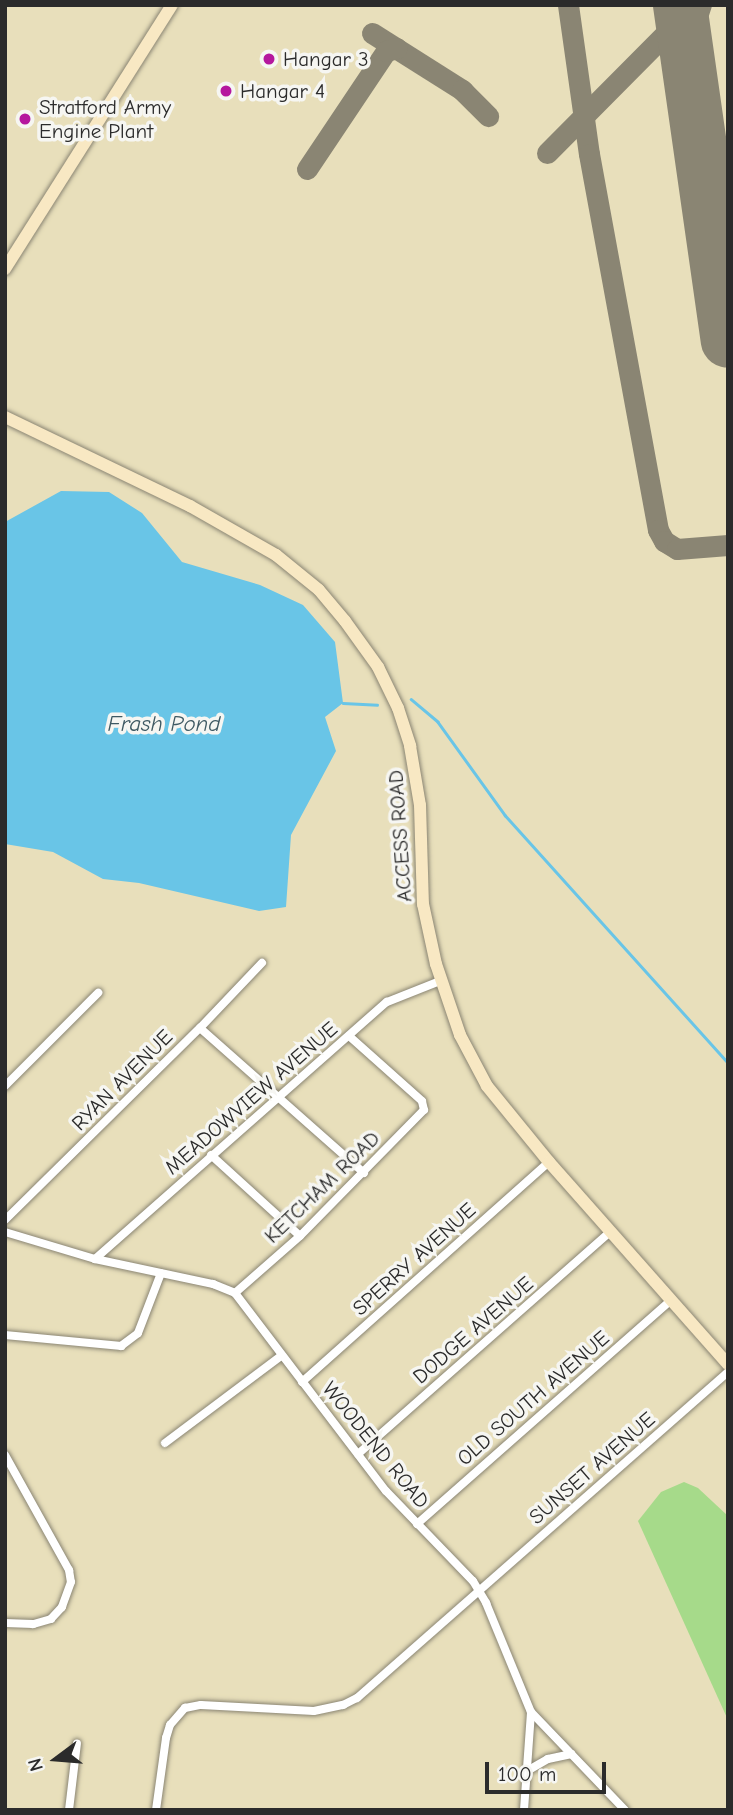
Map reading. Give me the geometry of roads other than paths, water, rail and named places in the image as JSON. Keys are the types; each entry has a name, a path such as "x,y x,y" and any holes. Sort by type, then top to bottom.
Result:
{"main road":[{"path":"5,269 172,5"},
{"name":"ACCESS ROAD","path":"5,416 190,506 276,555 319,590 345,621 378,667 390,690 412,754 420,805 424,904 440,981 460,1035 488,1086 549,1162 728,1364"}],"street":[{"name":"RYAN AVENUE","path":"5,1220 200,1028 262,963"},
{"name":"MEADOWVIEW AVENUE","path":"94,1259 387,1002 440,981"},
{"path":"5,1086 98,993"},
{"path":"200,1028 364,1172"},
{"name":"KETCHAM ROAD","path":"235,1293 300,1236 422,1113 422,1101 349,1036"},
{"path":"211,1155 300,1236"},
{"name":"SPERRY AVENUE","path":"302,1382 549,1162"},
{"name":"DODGE AVENUE","path":"358,1454 611,1231"},
{"path":"5,1232 94,1259 235,1293"},
{"path":"5,1335 121,1346 138,1333 161,1273"},
{"name":"WOODEND ROAD","path":"235,1293 358,1454 479,1590 531,1712 625,1810"},
{"name":"OLD SOUTH AVENUE","path":"418,1524 672,1299"},
{"path":"165,1443 282,1355"},
{"name":"SUNSET AVENUE","path":"156,1810 166,1738 170,1725 185,1708 201,1705 314,1711 343,1705 370,1689 728,1372"},
{"path":"5,1455 69,1570 71,1582 62,1607 51,1619 33,1624 5,1623"},
{"path":"524,1810 531,1712"},
{"path":"69,1810 77,1744"},
{"path":"527,1771 541,1762 571,1754"}],"water":[{"name":"Frash Pond","path":"61,491 109,492 142,513 182,562 260,585 303,605 335,642 343,703 325,717 336,751 291,835 286,907 259,911 139,883 103,879 53,852 5,844 5,522"}],"waterway":[{"path":"411,699 438,722 505,815 728,1063"},
{"path":"343,703 377,705"}],"place":[{"name":"Hangar 3","path":"269,59"},
{"name":"Hangar 4","path":"226,91"},
{"name":"Stratford Army Engine Plant","path":"25,119"}]}
